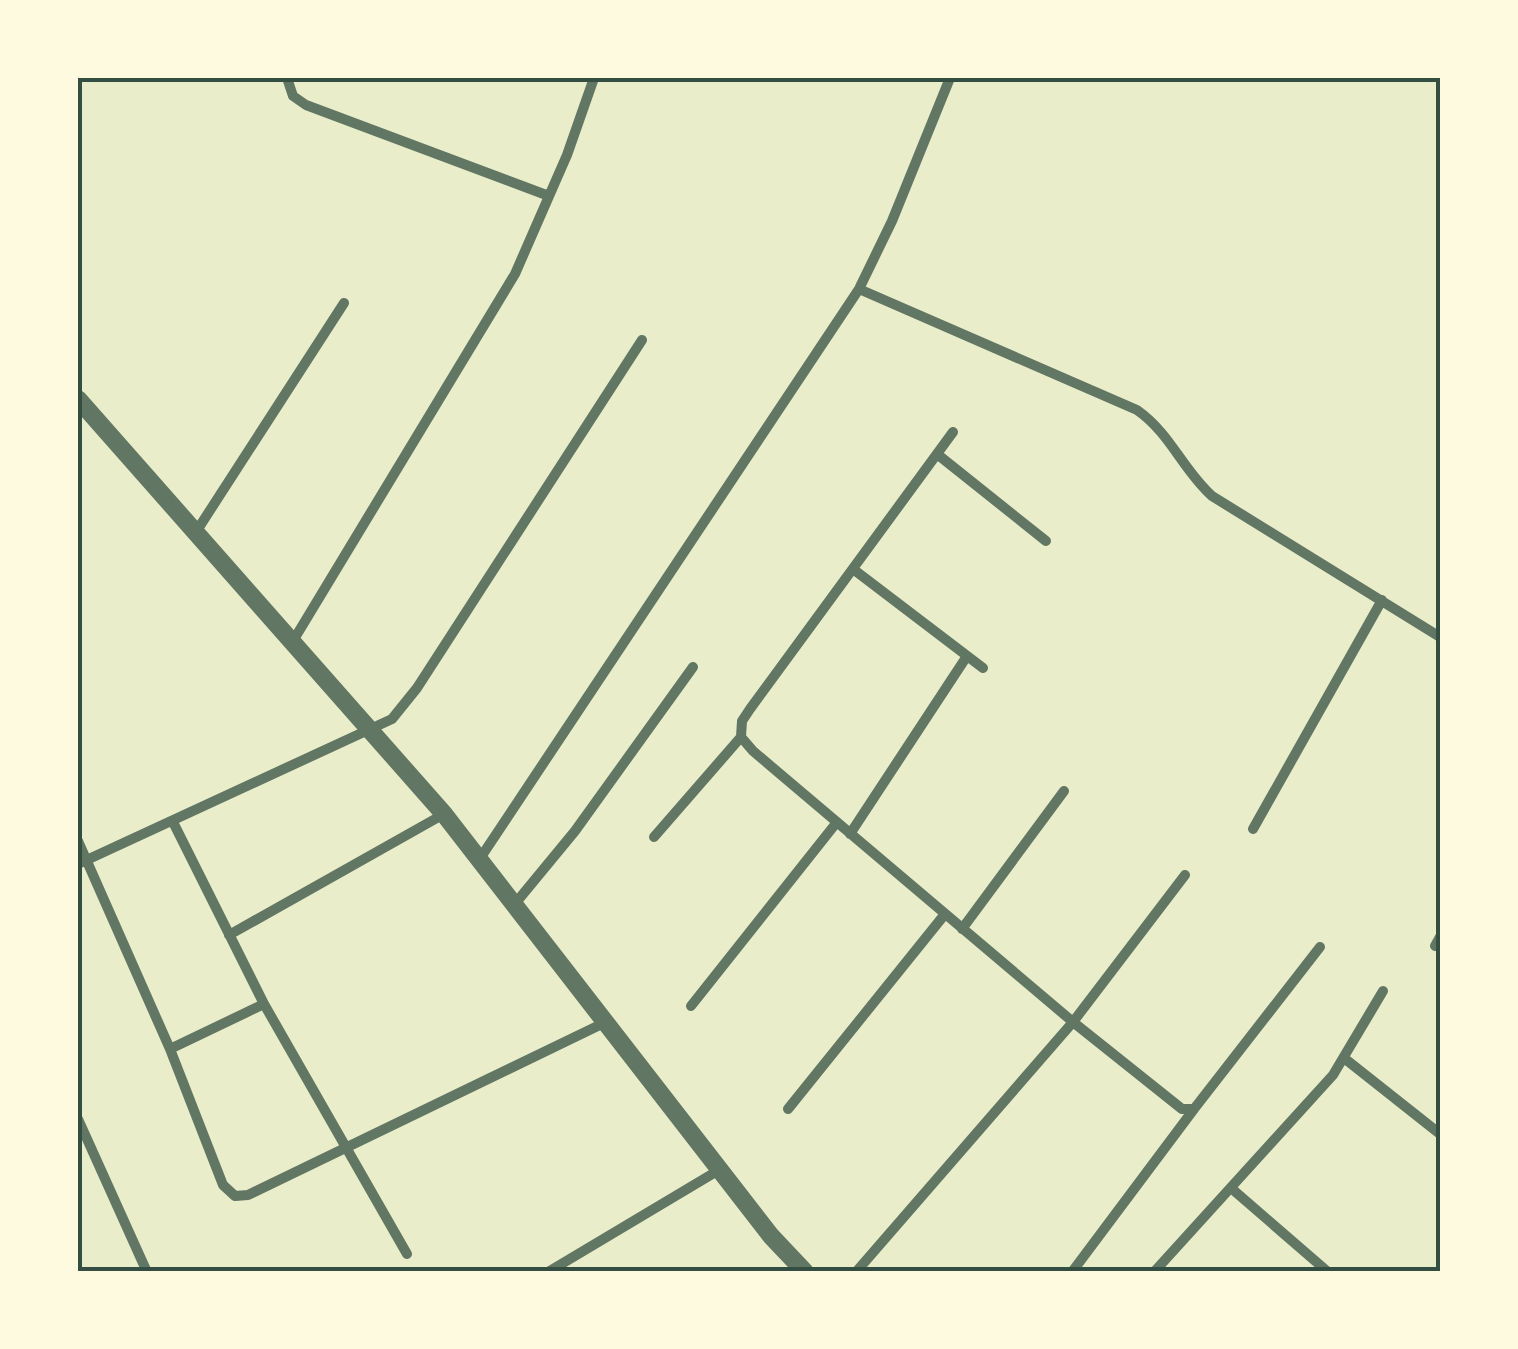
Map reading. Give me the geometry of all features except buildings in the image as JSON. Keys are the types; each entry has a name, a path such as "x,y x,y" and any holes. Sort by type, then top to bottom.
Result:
{"street":[{"path":"287,78 293,96 306,105 549,196"},
{"path":"292,641 515,274 594,78"},
{"path":"479,860 859,289 892,221 950,78"},
{"path":"859,289 1137,410 1158,425 1196,481 1212,496 1440,636"},
{"path":"196,532 344,303"},
{"path":"82,862 392,719 417,688 642,340"},
{"path":"78,398 444,814 771,1236 805,1272"},
{"path":"654,836 741,737 742,721 750,709 953,432"},
{"path":"936,454 1046,540"},
{"path":"853,569 983,668"},
{"path":"1254,829 1382,600"},
{"path":"850,834 968,656"},
{"path":"514,905 576,831 693,667"},
{"path":"741,737 1074,1022 1182,1109 1194,1108"},
{"path":"962,928 1064,791"},
{"path":"229,935 444,814"},
{"path":"173,822 264,1004 407,1254"},
{"path":"691,1006 837,822"},
{"path":"78,841 82,862 170,1049 223,1185 234,1196 248,1195 606,1022"},
{"path":"856,1272 1074,1022 1184,875"},
{"path":"788,1109 945,914"},
{"path":"1072,1272 1320,948"},
{"path":"1154,1272 1333,1075 1383,990"},
{"path":"170,1049 264,1004"},
{"path":"1344,1058 1440,1134"},
{"path":"78,1118 146,1272"},
{"path":"548,1272 720,1170"},
{"path":"1231,1188 1328,1272"}]}
